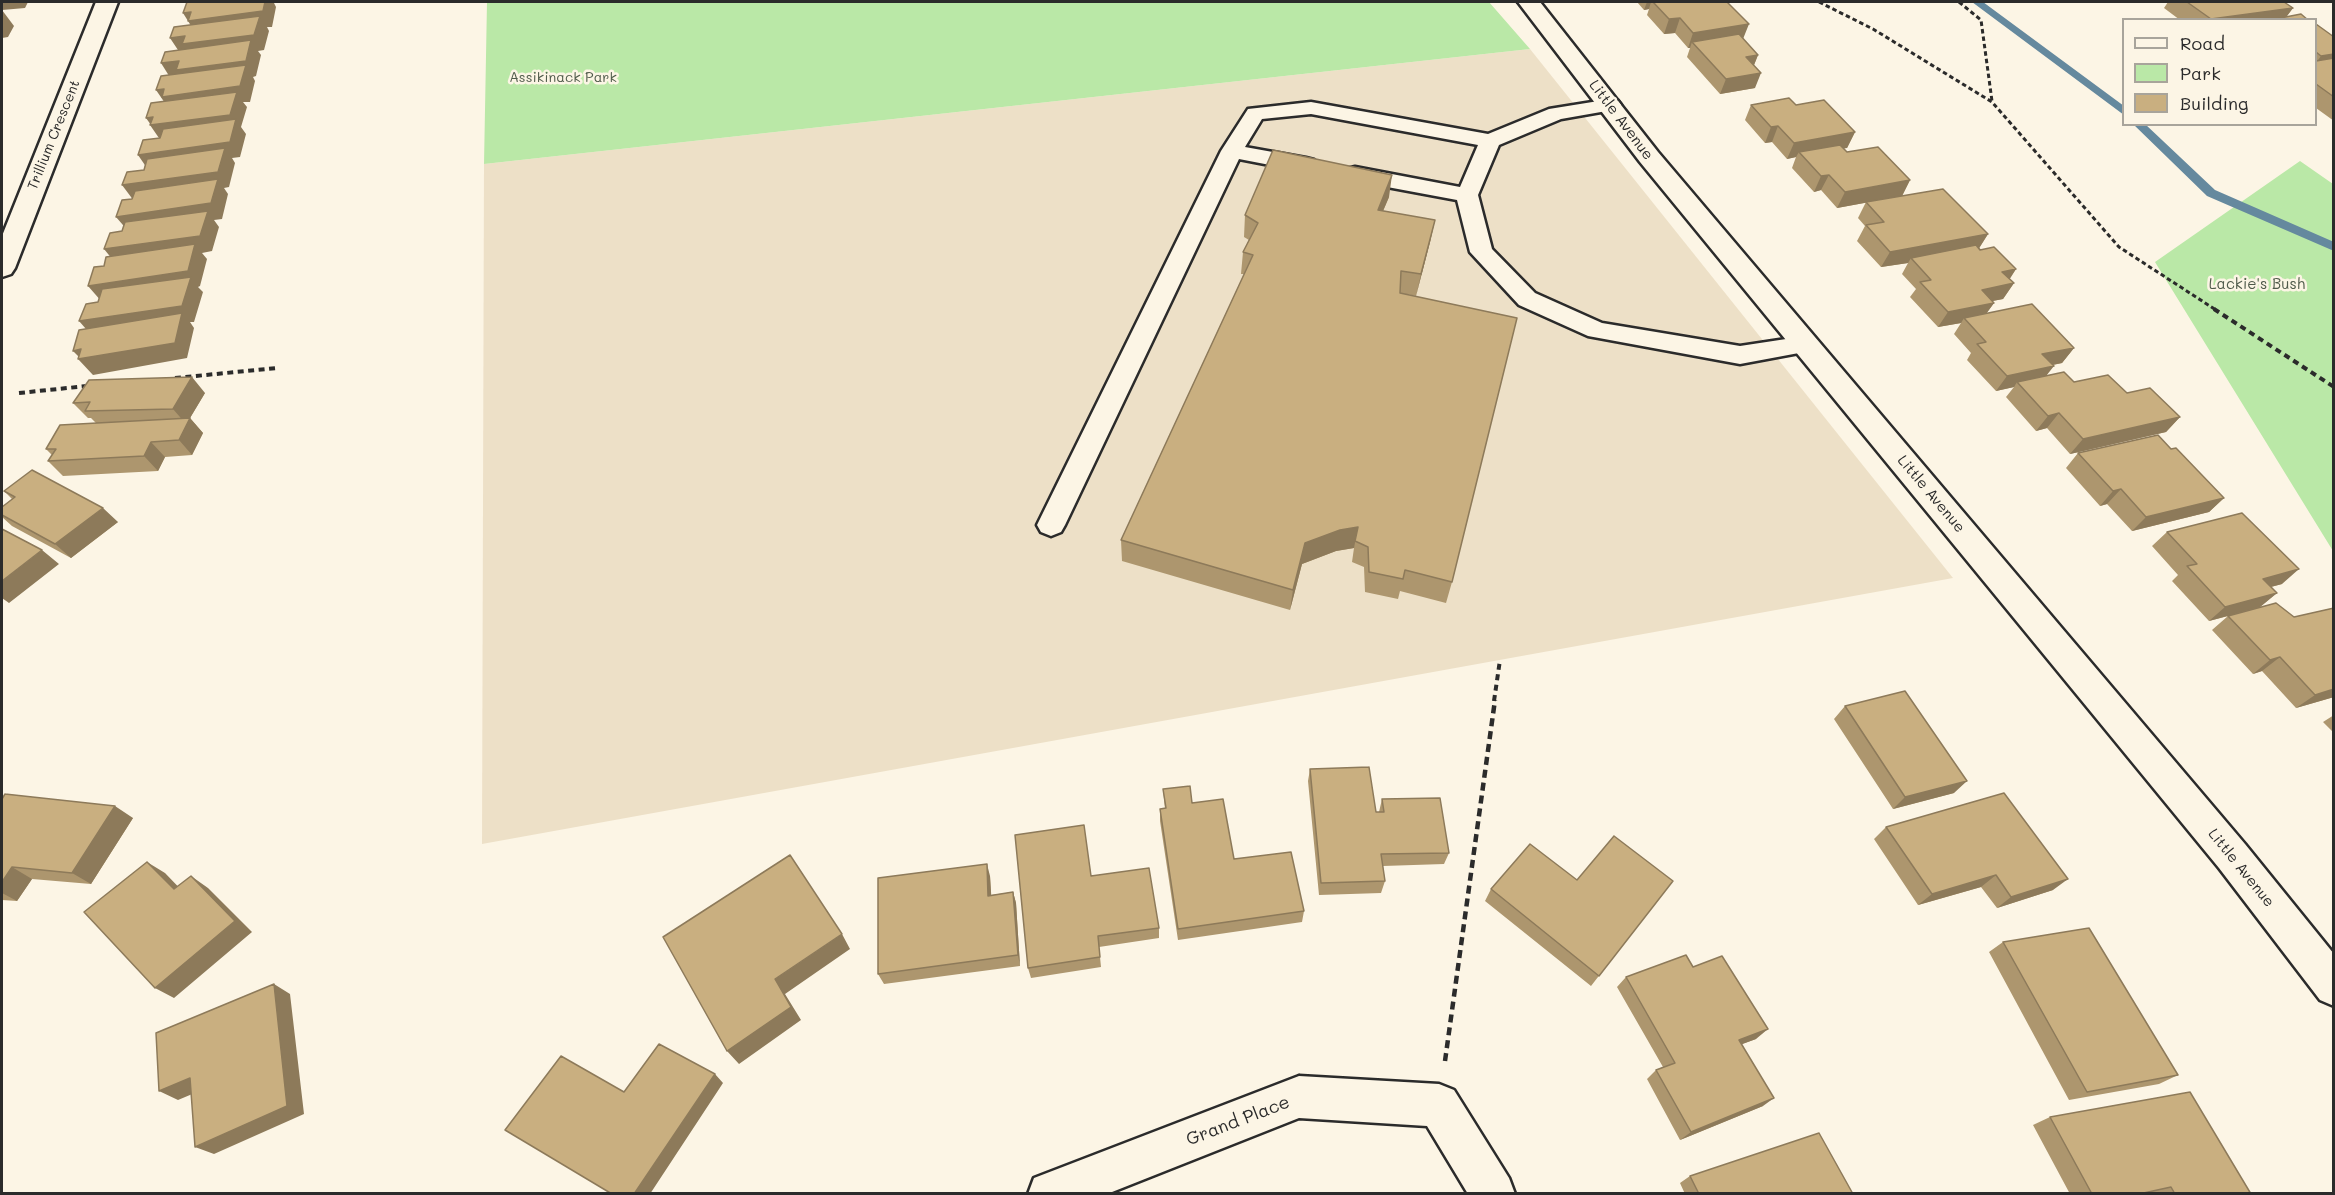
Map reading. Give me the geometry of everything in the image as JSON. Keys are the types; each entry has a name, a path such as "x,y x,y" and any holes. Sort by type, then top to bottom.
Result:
{"street":[{"name":"Trillium Crescent","path":"2,268 107,2"},
{"name":"Little Avenue","path":"1529,2 1649,157 2232,856 2334,986"},
{"name":"Grand Place","path":"1050,1194 1299,1097 1439,1105"},
{"path":"1439,1105 1492,1194"}],"lane":[{"path":"1051,525 1232,151 1255,113 1311,108 1490,141 1556,113 1611,105"},
{"path":"1490,141 1467,195 1481,252 1527,299 1597,330 1740,355 1806,344"},
{"path":"1232,151 1467,195"}],"path":[{"path":"1819,2 1873,30 1992,102 2119,247 2334,387"},
{"path":"1959,2 1981,20 1992,102"},
{"path":"171,378 277,368"},
{"path":"19,393 89,386"},
{"path":"1439,1105 1500,660"}],"shaded area":[{"path":"1530,49 1953,578 482,844 484,164"}],"green space":[{"name":"Assikinack Park","path":"487,2 1489,2 1530,49 484,164"},
{"name":"Lackie's Bush","path":"2300,161 2333,184 2333,551 2155,262"}],"building":[{"path":"187,2 265,2 263,11 188,21 191,12 183,13"},
{"path":"1653,2 1727,2 1749,24 1693,33 1680,18 1669,19"},
{"path":"2187,2 2284,2 2293,8 2218,18 2210,18"},
{"path":"2301,14 2306,18 2280,18"},
{"path":"260,16 254,35 182,44 185,36 170,38 174,27"},
{"path":"2317,25 2334,37 2334,54 2321,56 2317,53"},
{"path":"1739,34 1758,55 1746,57 1761,73 1726,79 1692,42"},
{"path":"251,40 246,61 176,70 179,61 161,63 165,52"},
{"path":"2334,58 2334,97 2317,85 2317,61"},
{"path":"246,65 240,86 162,97 164,89 156,90 161,76"},
{"path":"237,92 230,115 150,125 153,117 146,118 151,103"},
{"path":"1789,98 1796,105 1824,100 1855,132 1794,143 1778,126 1771,127 1751,105"},
{"path":"236,119 230,142 138,155 143,140 160,138 163,129"},
{"path":"1840,145 1847,152 1878,147 1910,180 1845,192 1829,175 1821,176 1799,152"},
{"path":"225,148 218,172 122,185 127,172 144,170 147,159"},
{"path":"1273,150 1392,175 1378,210 1435,220 1421,274 1401,271 1400,293 1517,318 1452,582 1405,570 1403,579 1369,572 1368,547 1355,541 1358,527 1340,530 1305,543 1293,590 1121,540 1253,255 1243,252 1258,223 1245,215"},
{"path":"218,179 211,203 116,217 122,200 132,199 135,191"},
{"path":"1943,189 1988,234 1890,252 1866,225 1884,222 1866,202"},
{"path":"208,211 200,236 104,249 110,233 122,231 125,222"},
{"path":"195,244 188,271 88,286 94,267 104,266 106,257"},
{"path":"1976,245 1980,250 1994,247 2016,269 2002,272 2014,283 1982,290 1994,303 1948,312 1920,282 1931,280 1911,258"},
{"path":"191,277 182,306 79,321 86,304 98,302 102,289"},
{"path":"2032,304 2074,348 2042,354 2054,366 2007,376 1977,344 1986,342 1964,318"},
{"path":"182,313 175,343 78,359 81,349 73,351 79,330"},
{"path":"2064,372 2074,382 2108,375 2127,393 2150,388 2180,417 2083,439 2059,413 2048,416 2017,382"},
{"path":"192,377 173,409 85,411 90,402 73,403 89,380"},
{"path":"190,418 179,440 151,442 144,456 48,461 56,449 46,449 60,425"},
{"path":"2158,435 2171,449 2176,448 2224,498 2146,517 2121,489 2113,491 2078,453"},
{"path":"32,470 103,508 55,544 2,515 2,507 15,497 4,491"},
{"path":"2242,513 2299,569 2263,579 2277,593 2225,607 2187,566 2197,564 2167,532"},
{"path":"2,529 42,550 2,581"},
{"path":"2276,603 2294,617 2334,608 2334,689 2315,695 2280,657 2270,660 2228,616"},
{"path":"1905,691 1967,781 1905,797 1845,706"},
{"path":"1369,767 1376,812 1384,812 1382,799 1440,798 1449,853 1381,854 1385,881 1321,883 1310,769"},
{"path":"1190,786 1192,803 1223,799 1234,859 1291,852 1304,911 1178,929 1160,809 1166,808 1163,789"},
{"path":"2004,793 2068,879 2011,897 1996,875 1932,894 1886,827"},
{"path":"5,794 115,806 72,873 12,867 2,882 2,799"},
{"path":"1084,825 1091,876 1149,868 1159,928 1098,936 1100,957 1028,968 1015,835"},
{"path":"1614,836 1673,881 1599,976 1491,889 1530,844 1577,880"},
{"path":"790,855 842,934 775,979 791,1007 727,1051 663,937"},
{"path":"147,862 174,889 191,876 235,921 155,988 84,912"},
{"path":"987,864 988,896 1013,892 1018,955 878,974 878,878"},
{"path":"2089,928 2178,1075 2087,1092 2003,942"},
{"path":"1686,955 1693,967 1722,956 1768,1029 1739,1040 1774,1098 1691,1132 1656,1070 1675,1063 1626,977"},
{"path":"274,984 287,1106 195,1147 190,1078 159,1091 156,1033"},
{"path":"659,1044 715,1074 634,1194 612,1194 505,1130 561,1056 624,1092"},
{"path":"2190,1092 2251,1194 2175,1194 2171,1187 2139,1194 2092,1194 2050,1117"},
{"path":"1819,1133 1853,1194 1699,1194 1690,1176"}],"waterway":[{"path":"1977,2 2122,111"},
{"path":"2140,126 2211,193 2334,247"}]}
